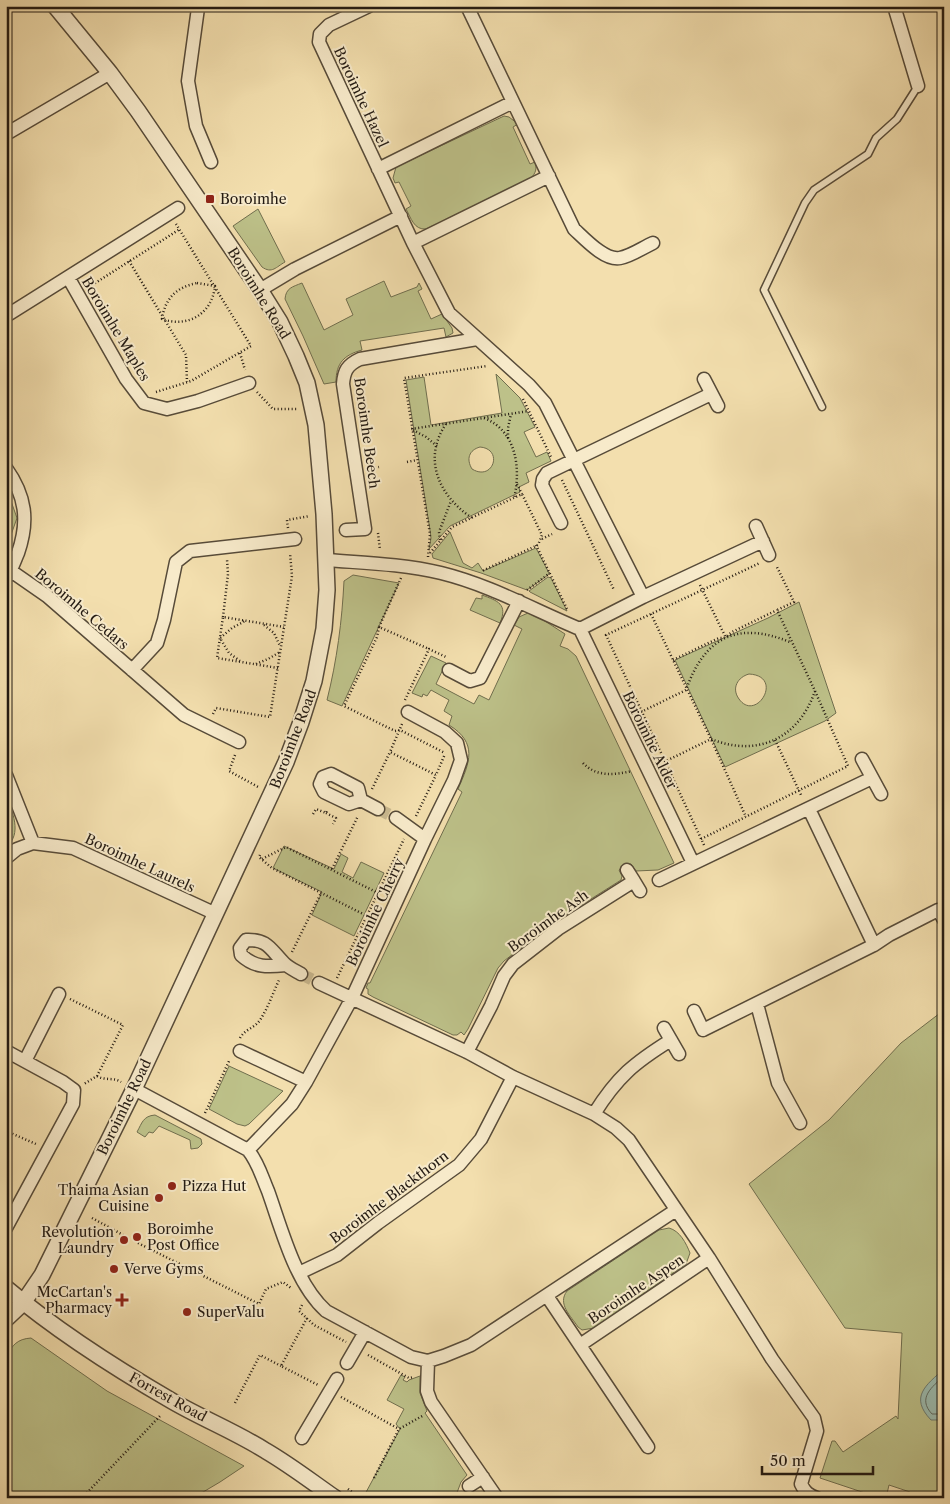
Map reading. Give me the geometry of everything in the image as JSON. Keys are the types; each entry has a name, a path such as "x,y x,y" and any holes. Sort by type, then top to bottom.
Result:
{"street":[{"name":"Boroimhe Road","path":"42,6 82,39"},
{"name":"Boroimhe Road","path":"6,1318 23,1303 42,1275 134,1089 272,795 302,722 314,681 324,629 327,590 324,514 316,425 307,383 296,356 280,322 260,290 138,111 110,73 54,6"},
{"path":"200,6 198,8 188,81 196,126 211,162"},
{"name":"Boroimhe Hazel","path":"369,6 329,25 320,34 320,42 413,243 449,313 477,339"},
{"path":"467,6 574,229 608,257 617,259 653,243"},
{"path":"894,6 918,86"},
{"path":"6,134 110,73"},
{"name":"Boroimhe Hazel","path":"378,169 513,102"},
{"path":"413,243 550,176"},
{"name":"Boroimhe Maples","path":"6,316 174,210"},
{"path":"260,290 295,269 401,216"},
{"name":"Boroimhe Maples","path":"68,277 126,379 144,403 166,409 198,401 250,383"},
{"path":"477,339 529,385 545,403 642,597"},
{"name":"Boroimhe Beech","path":"346,530 365,528 342,384 343,373 350,364 360,359 477,339"},
{"path":"704,379 718,406"},
{"path":"561,523 542,485 547,473 711,394"},
{"path":"6,468 24,505 25,525 9,574"},
{"path":"756,526 770,560"},
{"name":"Boroimhe Cedars","path":"132,670 157,642 164,620 176,562 190,551 292,539"},
{"path":"327,560 402,566 442,573 522,596 580,629 642,597 763,541"},
{"name":"Boroimhe Cedars","path":"9,574 47,596 184,715 239,742"},
{"path":"449,670 470,681 480,678 522,596"},
{"name":"Boroimhe Alder","path":"580,629 693,863"},
{"path":"407,714 445,732 455,741"},
{"name":"Boroimhe Cherry","path":"248,1150 292,1104 352,998 444,801 461,760 455,741"},
{"path":"862,759 881,794"},
{"path":"6,775 33,843 18,849 6,858"},
{"path":"659,880 872,778"},
{"path":"364,799 378,809"},
{"path":"809,809 874,945"},
{"path":"396,818 425,839"},
{"name":"Boroimhe Laurels","path":"33,843 73,848 216,914"},
{"name":"Boroimhe Ash","path":"467,1052 504,976 514,964 558,929 633,880"},
{"path":"694,1011 702,1030 874,945 889,934 938,910 944,920"},
{"path":"286,965 302,974"},
{"path":"319,983 594,1114 616,1128 629,1140 710,1258 772,1359 814,1418 817,1424 817,1431 801,1484 809,1496 816,1498"},
{"path":"25,1060 60,994"},
{"path":"757,1004 778,1083 800,1122"},
{"path":"664,1028 679,1054"},
{"path":"594,1114 622,1075 671,1040"},
{"path":"6,1051 25,1060 74,1090 73,1104 6,1228"},
{"path":"240,1051 306,1082"},
{"name":"Boroimhe Blackthorn","path":"299,1273 337,1255 458,1165 481,1140 513,1076"},
{"path":"134,1089 248,1150 258,1166 299,1273 316,1302 326,1311 411,1357 428,1361 471,1345 676,1210"},
{"name":"Boroimhe Aspen","path":"580,1346 710,1258"},
{"name":"Forrest Road","path":"6,1288 23,1303 108,1363 174,1402 268,1452 335,1498"},
{"path":"547,1296 648,1447"},
{"path":"347,1363 365,1332"},
{"path":"428,1361 427,1391 431,1402 497,1498"},
{"path":"302,1438 337,1379"},
{"path":"469,1486 483,1478"}],"lane":[{"path":"822,407 764,290 805,203 814,190 868,154 876,138 897,119 918,86"}],"path":[{"path":"149,394 187,382 251,346 180,229 174,210"},
{"path":"90,295 89,286 180,229"},
{"path":"128,261 186,355 187,382"},
{"path":"162,318 167,301 180,289 197,283 215,286"},
{"path":"162,318 176,322 198,317 212,301 215,286"},
{"path":"240,352 250,383 273,409 313,407"},
{"path":"430,554 430,534 404,378 491,366"},
{"path":"522,398 614,590"},
{"path":"412,429 529,411"},
{"path":"508,439 508,428 512,413"},
{"path":"483,417 498,427 508,439 515,455 518,466 514,498"},
{"path":"446,424 441,431 437,446 435,463 437,474 446,495 472,518"},
{"path":"412,429 437,446"},
{"path":"407,462 417,460"},
{"path":"485,576 476,573 536,545 542,535 517,483"},
{"path":"431,559 427,559 452,527 522,494"},
{"path":"440,540 439,532 451,501"},
{"path":"207,726 216,708 270,718 292,576 292,539 287,520 324,514"},
{"path":"536,545 570,615 561,610"},
{"path":"226,547 228,574 217,658 278,668"},
{"path":"373,552 381,552"},
{"path":"672,660 719,638 726,638 732,632 794,602 770,560 606,635 709,856"},
{"path":"402,566 401,581 344,706 395,731 400,730 445,753"},
{"path":"522,596 550,573"},
{"path":"694,573 726,638"},
{"path":"701,839 848,766 816,691 777,610"},
{"path":"651,614 746,816"},
{"path":"223,617 284,627"},
{"path":"220,638 232,628 246,621"},
{"path":"262,624 274,633 281,647"},
{"path":"379,627 453,660 449,670"},
{"path":"641,712 686,690 700,659 717,642 738,633 759,633 792,642"},
{"path":"220,638 229,652 244,663"},
{"path":"364,799 390,752 407,714 398,714 429,650"},
{"path":"254,665 280,651"},
{"path":"664,762 711,739 744,747 775,740 797,724 811,703 816,691"},
{"path":"775,740 809,809"},
{"path":"332,989 445,753 455,741"},
{"path":"239,742 229,771 272,795"},
{"path":"390,752 436,774"},
{"path":"583,763 594,772 606,774 620,774 632,770"},
{"path":"313,814 316,809 322,812"},
{"path":"332,869 359,813"},
{"path":"326,814 336,818 333,824"},
{"path":"262,859 286,847 378,893"},
{"path":"292,953 321,893"},
{"path":"60,994 123,1025 97,1076 74,1090"},
{"path":"97,1076 101,1079 116,1079 134,1089"},
{"path":"6,1131 48,1150"},
{"path":"92,1218 125,1236"},
{"path":"138,1243 238,1294"},
{"path":"235,1402 260,1355 281,1366"},
{"path":"82,1498 160,1416"}],"green space":[{"path":"504,116 509,117 518,124 513,127 530,164 535,162 536,171 532,177 426,229 419,228 411,220 406,209 411,206 399,182 395,183 393,178 396,167"},
{"path":"258,209 285,262 271,270 262,267 233,226"},
{"path":"384,281 391,297 417,287 419,283 422,289 418,291 431,319 442,314 452,328 453,333 446,337 444,328 360,341 362,350 350,354 342,361 336,375 336,382 324,384 285,299 288,290 302,283 324,330 353,315 346,299"},
{"path":"496,374 520,398 535,427 524,432 536,457 547,452 551,461 526,473 529,482 519,487 520,492 450,526 429,549 430,530 406,380 424,377 431,425 502,413","holes":["480,447 492,453 494,458 493,464 485,471 479,472 472,469 469,458 473,450"]},
{"path":"6,487 17,518 6,549"},
{"path":"450,532 463,563 472,568 478,563 483,571 536,548 549,573 527,590 433,558 432,554"},
{"path":"353,575 399,583 342,706 327,700 334,670 344,581"},
{"path":"548,577 551,578 567,611 529,591"},
{"path":"482,595 497,601 502,607 500,623 470,610 476,598 482,599"},
{"path":"799,602 836,713 825,721 725,767 675,660","holes":["749,674 760,677 765,682 764,696 753,706 746,705 737,695 737,684 745,675"]},
{"path":"528,613 534,614 565,634 560,646 568,649 576,656 674,863 658,870 636,871 631,864 628,864 619,870 622,876 621,880 553,923 504,961 498,968 464,1035 461,1032 453,1035 373,997 368,994 368,989 366,988 462,792 458,789 468,762 468,746 458,732 449,725 452,716 444,711 449,700 431,690 427,696 423,694 422,697 412,693 431,656 446,663 436,684 474,704 479,695 489,700 522,629 514,625 519,617"},
{"path":"6,795 15,822 15,829 11,842 6,847"},
{"path":"284,846 334,869 341,854 348,858 342,872 353,878 361,862 384,873 354,936 312,915 322,892 273,868"},
{"path":"944,1010 944,1498 909,1498 910,1492 889,1485 886,1498 880,1498 820,1478 832,1441 835,1441 843,1452 896,1416 898,1419 902,1333 845,1328 749,1184 829,1120 901,1043"},
{"path":"229,1066 283,1091 245,1126 237,1124 209,1109"},
{"path":"155,1115 201,1139 202,1144 198,1148 191,1149 190,1140 159,1126 153,1133 149,1132 145,1137 137,1132 145,1118"},
{"path":"669,1228 679,1235 687,1245 690,1253 686,1264 594,1328 582,1330 578,1327 564,1305 564,1296 567,1291 659,1230"},
{"path":"31,1338 107,1391 244,1466 193,1498 6,1498 6,1356 16,1343"},
{"path":"401,1375 405,1377 403,1380 407,1382 420,1376 420,1393 427,1411 425,1413 467,1475 461,1482 455,1498 367,1498 364,1496 400,1429 396,1424 404,1409 387,1400"}],"water":[{"path":"944,1369 944,1418 941,1420 931,1420 921,1405 922,1392 931,1380"}],"tunnel":[{"path":"378,809 396,818"},
{"path":"301,974 319,983"}],"place":[{"name":"Boroimhe","path":"210,199"},
{"name":"Pizza Hut","path":"172,1186"},
{"name":"Thaima Asian Cuisine","path":"159,1198"},
{"name":"Boroimhe Post Office","path":"137,1237"},
{"name":"Revolution Laundry","path":"124,1240"},
{"name":"Verve Gyms","path":"114,1269"},
{"name":"McCartan's Pharmacy","path":"122,1300"},
{"name":"SuperValu","path":"187,1312"}]}
